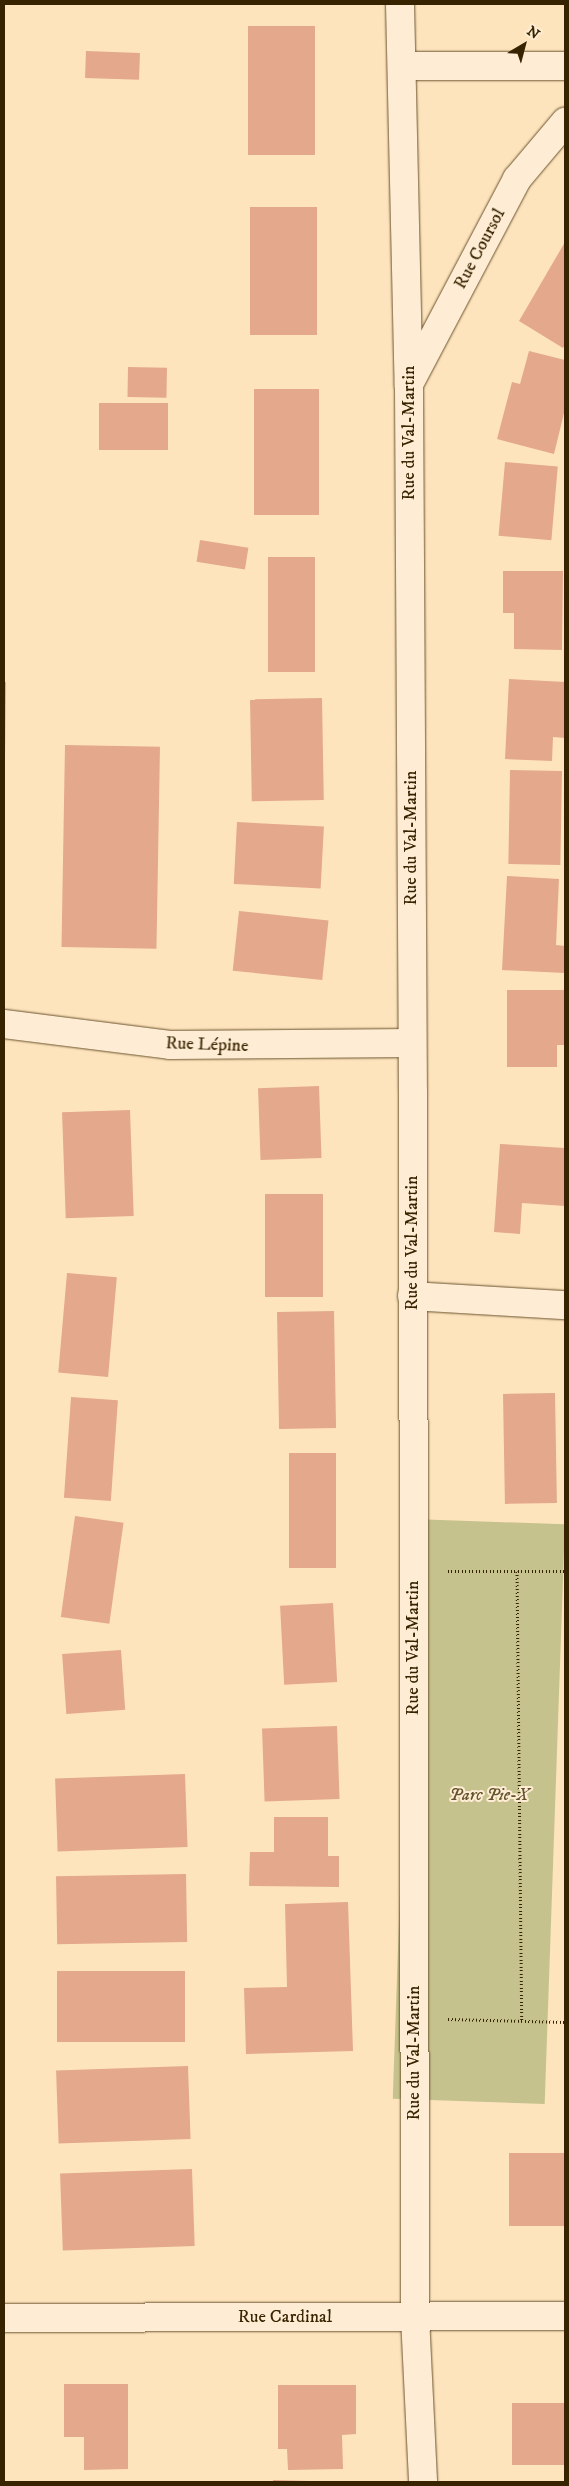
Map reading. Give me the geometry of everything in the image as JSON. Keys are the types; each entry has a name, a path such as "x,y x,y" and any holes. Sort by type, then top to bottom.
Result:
{"street":[{"name":"Rue du Val-Martin","path":"400,4 409,386 415,2317 423,2482"},
{"path":"402,66 565,66"},
{"name":"Rue Coursol","path":"409,386 517,179 565,122"},
{"name":"Rue Lépine","path":"4,1024 108,1039 188,1046 412,1043"},
{"path":"412,1296 565,1304"},
{"name":"Rue Cardinal","path":"4,2318 565,2316"}],"path":[{"path":"517,1571 522,2021"},
{"path":"412,1572 565,1571"},
{"path":"413,2018 565,2022"}],"green space":[{"name":"Parc Pie-X","path":"413,1519 565,1524 545,2104 393,2099"}],"building":[{"path":"248,26 315,26 315,155 248,155"},
{"path":"86,51 140,53 139,80 85,78"},
{"path":"250,207 317,207 317,335 250,335"},
{"path":"565,242 565,345 563,348 519,321"},
{"path":"529,351 565,360 565,409 554,454 497,439 512,382 520,384"},
{"path":"128,367 167,368 166,398 127,397"},
{"path":"254,389 319,389 319,515 254,515"},
{"path":"99,403 168,403 168,450 99,450"},
{"path":"505,462 558,467 551,540 499,536"},
{"path":"200,540 248,548 245,569 197,562"},
{"path":"268,557 315,557 315,672 268,672"},
{"path":"503,571 563,571 562,650 514,649 514,613 503,613"},
{"path":"509,679 565,682 565,738 553,737 552,761 505,759"},
{"path":"4,682 6,682 5,759 4,759"},
{"path":"322,698 324,800 252,801 250,699"},
{"path":"65,745 160,747 156,949 61,947"},
{"path":"510,770 562,771 560,865 508,864"},
{"path":"237,822 324,827 321,888 234,884"},
{"path":"507,876 559,879 556,945 565,946 565,973 502,970"},
{"path":"239,911 329,920 322,980 233,971"},
{"path":"507,990 565,990 565,1045 557,1045 557,1067 507,1067"},
{"path":"319,1086 322,1158 261,1160 258,1088"},
{"path":"130,1110 134,1216 66,1218 62,1112"},
{"path":"500,1144 565,1148 565,1206 522,1203 520,1234 494,1232"},
{"path":"265,1194 323,1194 323,1297 265,1297"},
{"path":"67,1273 117,1277 108,1377 58,1373"},
{"path":"334,1311 336,1428 279,1429 277,1312"},
{"path":"555,1393 557,1503 505,1504 503,1394"},
{"path":"71,1397 118,1400 111,1501 64,1498"},
{"path":"289,1453 336,1453 336,1568 289,1568"},
{"path":"75,1516 124,1523 109,1624 61,1617"},
{"path":"333,1603 337,1682 284,1685 280,1606"},
{"path":"121,1650 125,1710 66,1714 62,1654"},
{"path":"337,1726 340,1799 265,1802 262,1729"},
{"path":"185,1774 188,1847 58,1851 55,1779"},
{"path":"274,1817 328,1817 328,1856 339,1856 339,1887 249,1886 250,1852 274,1852"},
{"path":"186,1874 187,1942 57,1944 56,1876"},
{"path":"348,1902 353,2051 246,2054 244,1988 287,1987 285,1904"},
{"path":"57,1971 185,1971 185,2042 57,2042"},
{"path":"188,2066 191,2139 59,2144 56,2071"},
{"path":"509,2153 565,2153 565,2226 509,2226"},
{"path":"192,2169 195,2246 63,2251 60,2174"},
{"path":"64,2384 128,2384 128,2469 84,2470 84,2437 64,2437"},
{"path":"278,2385 356,2385 356,2434 342,2435 343,2469 288,2470 287,2449 278,2449"},
{"path":"512,2403 565,2403 565,2465 512,2465"},
{"path":"273,2480 310,2481 310,2482 273,2482"}]}
